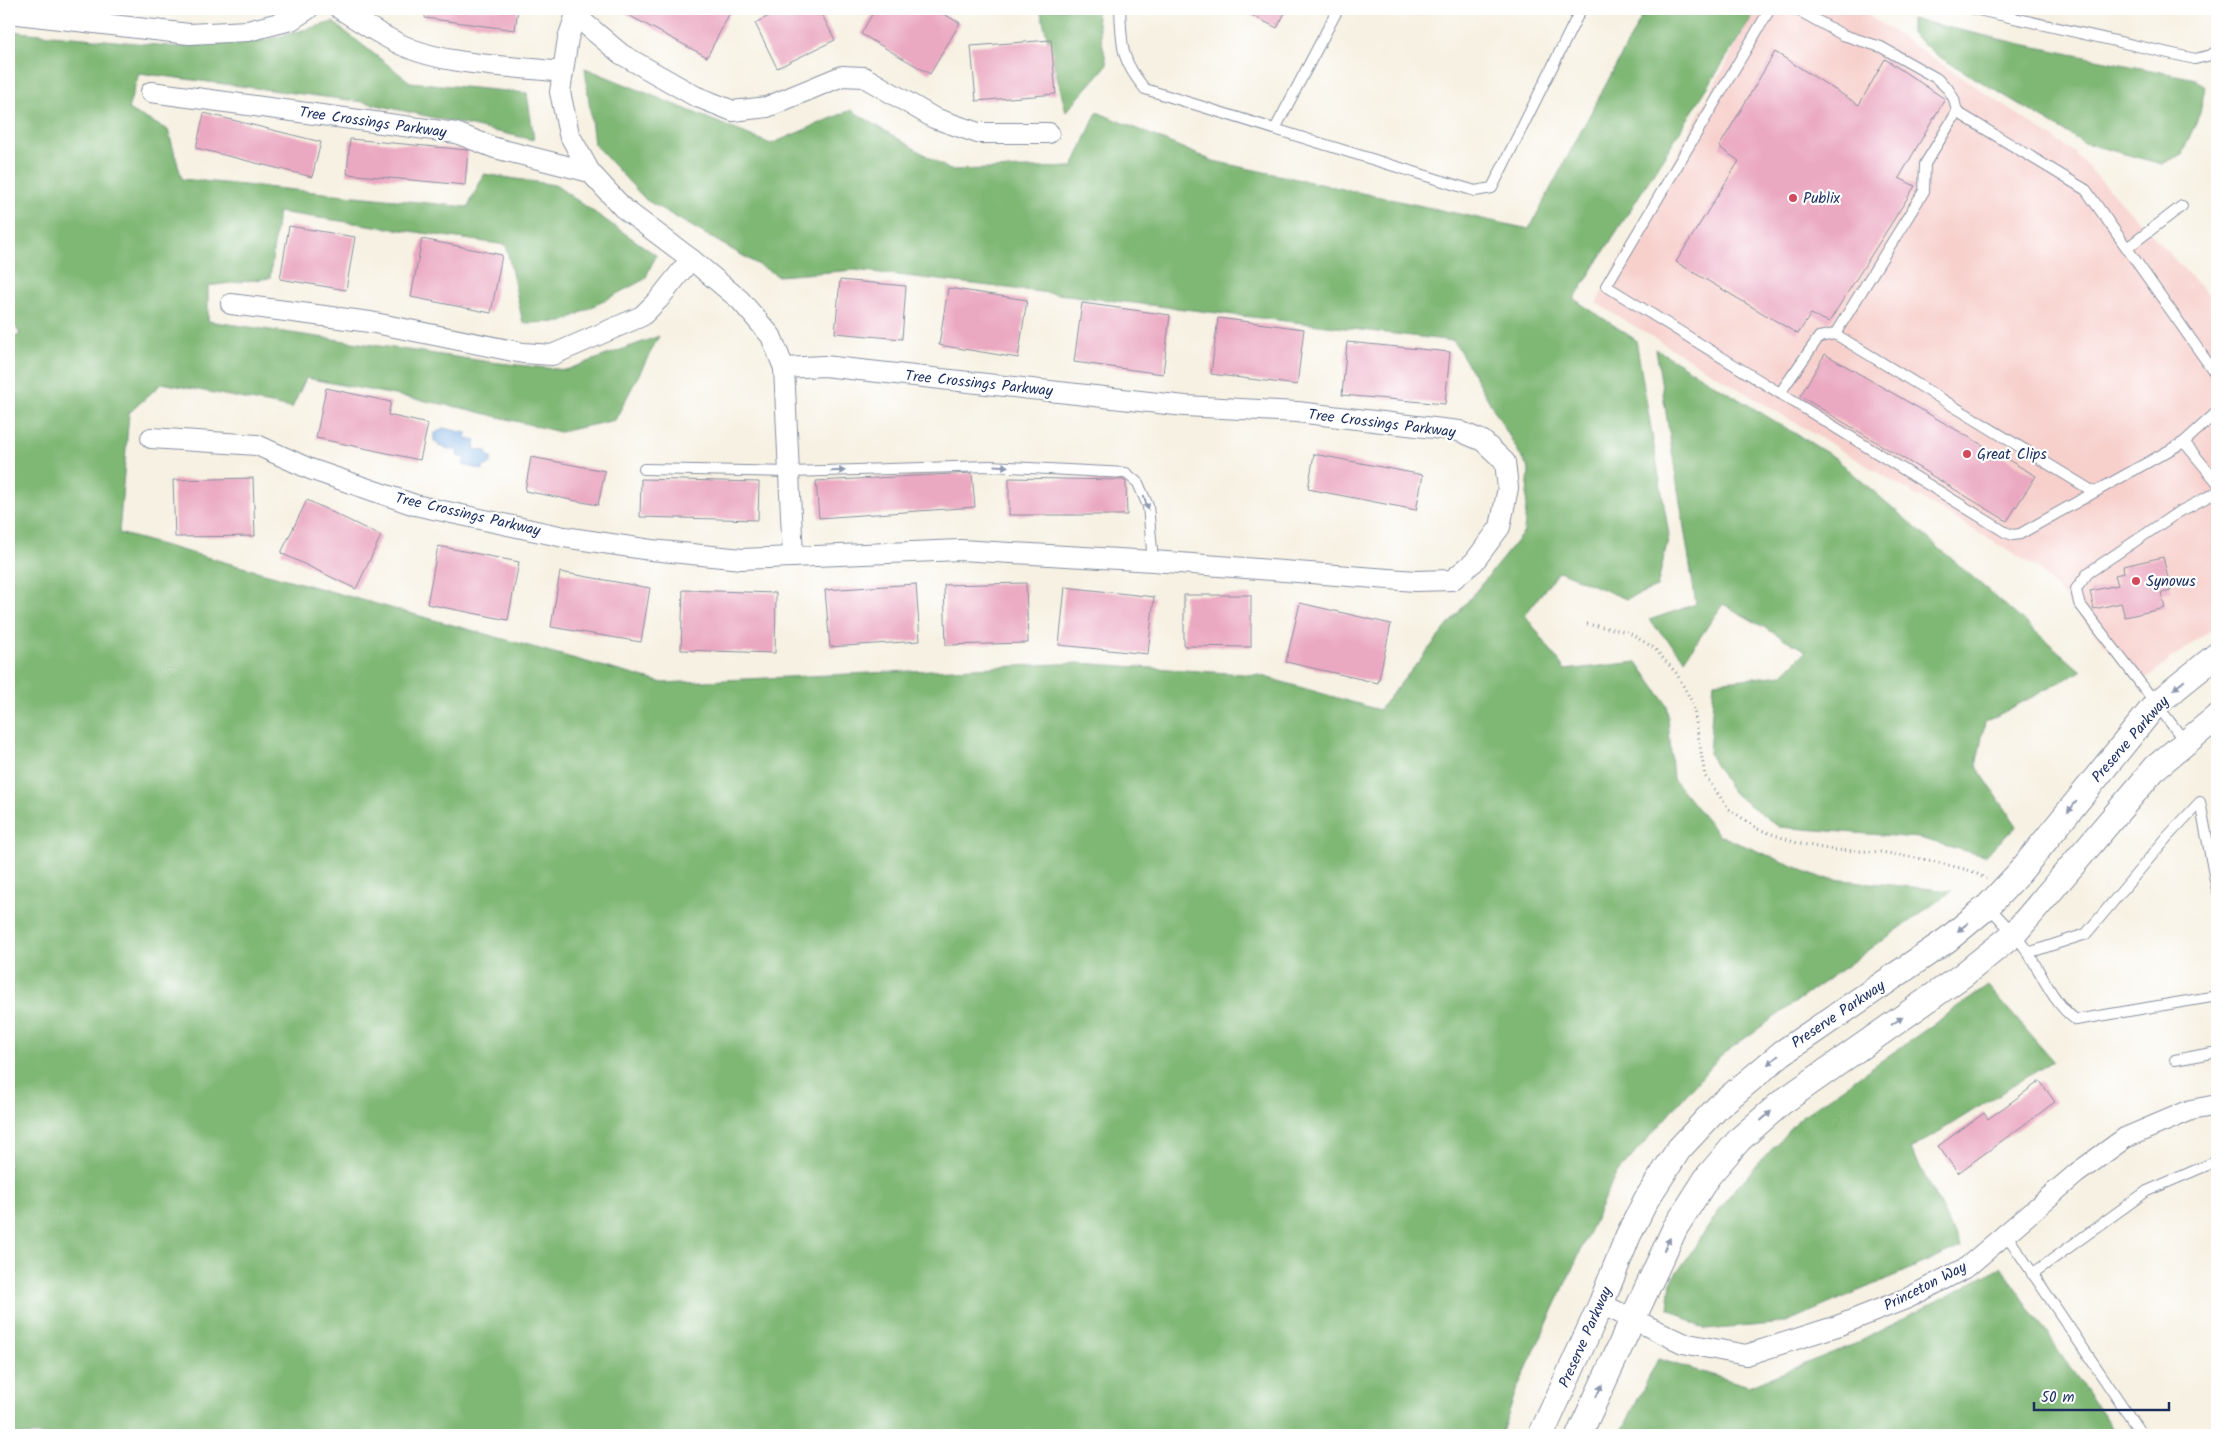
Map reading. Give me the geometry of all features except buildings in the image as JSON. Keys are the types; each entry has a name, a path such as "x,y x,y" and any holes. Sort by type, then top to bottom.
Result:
{"street":[{"path":"9,13 189,34 248,31 291,20 308,9"},
{"path":"340,9 404,46 444,59 563,72"},
{"path":"794,557 784,368 771,336 740,300 691,259 623,208 590,172 569,134 560,92 568,38 577,12 621,54 695,96 733,111 766,108 842,76 864,77 934,118 978,133 1049,133"},
{"name":"Tree Crossings Parkway","path":"151,92 456,133 495,148 590,172"},
{"path":"231,304 370,322 523,353 552,355 642,316 691,259"},
{"name":"Tree Crossings Parkway","path":"151,438 257,445 310,469 415,505 564,537 651,550 733,558 960,550 1153,561 1415,581 1452,580 1474,562 1500,527 1508,488 1505,462 1483,441 1459,431 1297,412 1185,406 824,366 784,368"},
{"name":"Preserve Parkway","path":"1542,1435 1601,1304 1628,1236 1646,1200 1679,1149 1719,1106 1782,1053 1947,940 1996,898 2156,704 2217,655"},
{"path":"1579,1435 1675,1228 1708,1176 1740,1139 1781,1103 1963,975 2021,944 2156,767 2217,717"},
{"name":"Princeton Way","path":"1601,1304 1683,1343 1746,1355 1838,1326 1908,1298 1967,1267 2077,1173 2125,1138 2191,1110 2217,1105"}],"lane":[{"path":"1120,9 1123,53 1131,72 1145,89 1475,191 1492,188 1581,9"},
{"path":"1275,129 1338,9"},
{"path":"1770,9 1606,286 2005,532 2013,535 2020,534 2184,442 2217,412"},
{"path":"1796,9 1843,35 1881,47 1936,78 1948,89 1954,99 1957,112 1925,164 1924,191 1835,334"},
{"path":"1974,9 2195,59 2211,55 2217,50"},
{"path":"1957,112 2086,190 2217,376"},
{"path":"2127,248 2182,206"},
{"path":"1780,393 1819,337 1835,334 2094,492"},
{"path":"2184,442 2217,482"},
{"path":"644,469 790,472 990,466 1126,473 1138,483 1148,506 1153,561"},
{"path":"2186,743 2079,603 2076,589 2088,573 2177,513 2217,492"},
{"path":"2021,944 2086,934 2152,855 2200,802 2217,890"},
{"path":"1996,898 2044,982 2063,1010 2076,1020 2217,996"},
{"path":"2175,1060 2217,1052"},
{"path":"2032,1274 2147,1191 2217,1161"},
{"path":"2006,1234 2142,1435"}],"path":[{"path":"1587,624 1628,632 1654,648 1677,674 1693,704 1705,776 1730,808 1758,829 1797,843 1833,850 1881,852 1928,860 1972,871 1996,898"}],"shaded area":[{"path":"1756,9 1859,9 2074,152 2208,295 2217,291 2217,625 2139,684 2039,569 1596,303"}],"green space":[{"path":"1040,9 1095,9 1107,65 1066,112"},
{"path":"1646,9 1757,9 1574,299 1636,340 1669,535 1657,587 1626,599 1559,571 1525,615 1565,670 1637,662 1667,705 1673,779 1719,835 1822,878 1952,891 1720,1056 1615,1176 1516,1391 1501,1435 9,1435 9,341 20,334 9,317 9,31 179,47 266,40 333,22 410,82 527,93 534,140 364,102 139,73 128,109 168,130 182,179 468,207 484,174 555,185 656,255 645,279 563,322 523,323 506,245 278,212 270,278 208,286 208,321 490,362 566,370 659,336 615,420 560,432 462,408 306,378 292,408 162,383 129,413 119,533 663,683 1078,663 1258,675 1379,710 1524,532 1529,470 1454,341 855,270 778,276 646,200 594,144 585,68 771,144 851,110 950,170 1073,167 1097,112 1213,161 1529,229"},
{"path":"1911,19 2026,45 2196,79 2205,87 2200,113 2182,154 2162,164 2084,143 1938,56 1911,33"},
{"path":"1656,349 1834,457 2081,671 1985,722 1976,766 2017,826 1984,856 1919,838 1779,827 1732,792 1709,754 1714,682 1782,675 1806,651 1723,604 1685,659 1649,620 1696,604"},
{"path":"1988,986 2053,1061 1911,1149 1961,1247 1784,1323 1706,1330 1668,1308 1671,1282 1729,1196 1801,1117"},
{"path":"2001,1267 2117,1435 1620,1435 1658,1359 1749,1386 1859,1342"}],"water":[{"path":"443,428 467,433 466,439 476,441 474,449 487,451 486,454 491,457 491,464 483,467 483,470 463,465 465,458 457,456 458,451 438,446 439,444 434,441 434,434"}],"place":[{"name":"Publix","path":"1793,198"},
{"name":"Great Clips","path":"1967,454"},
{"name":"Synovus","path":"2136,581"}]}
